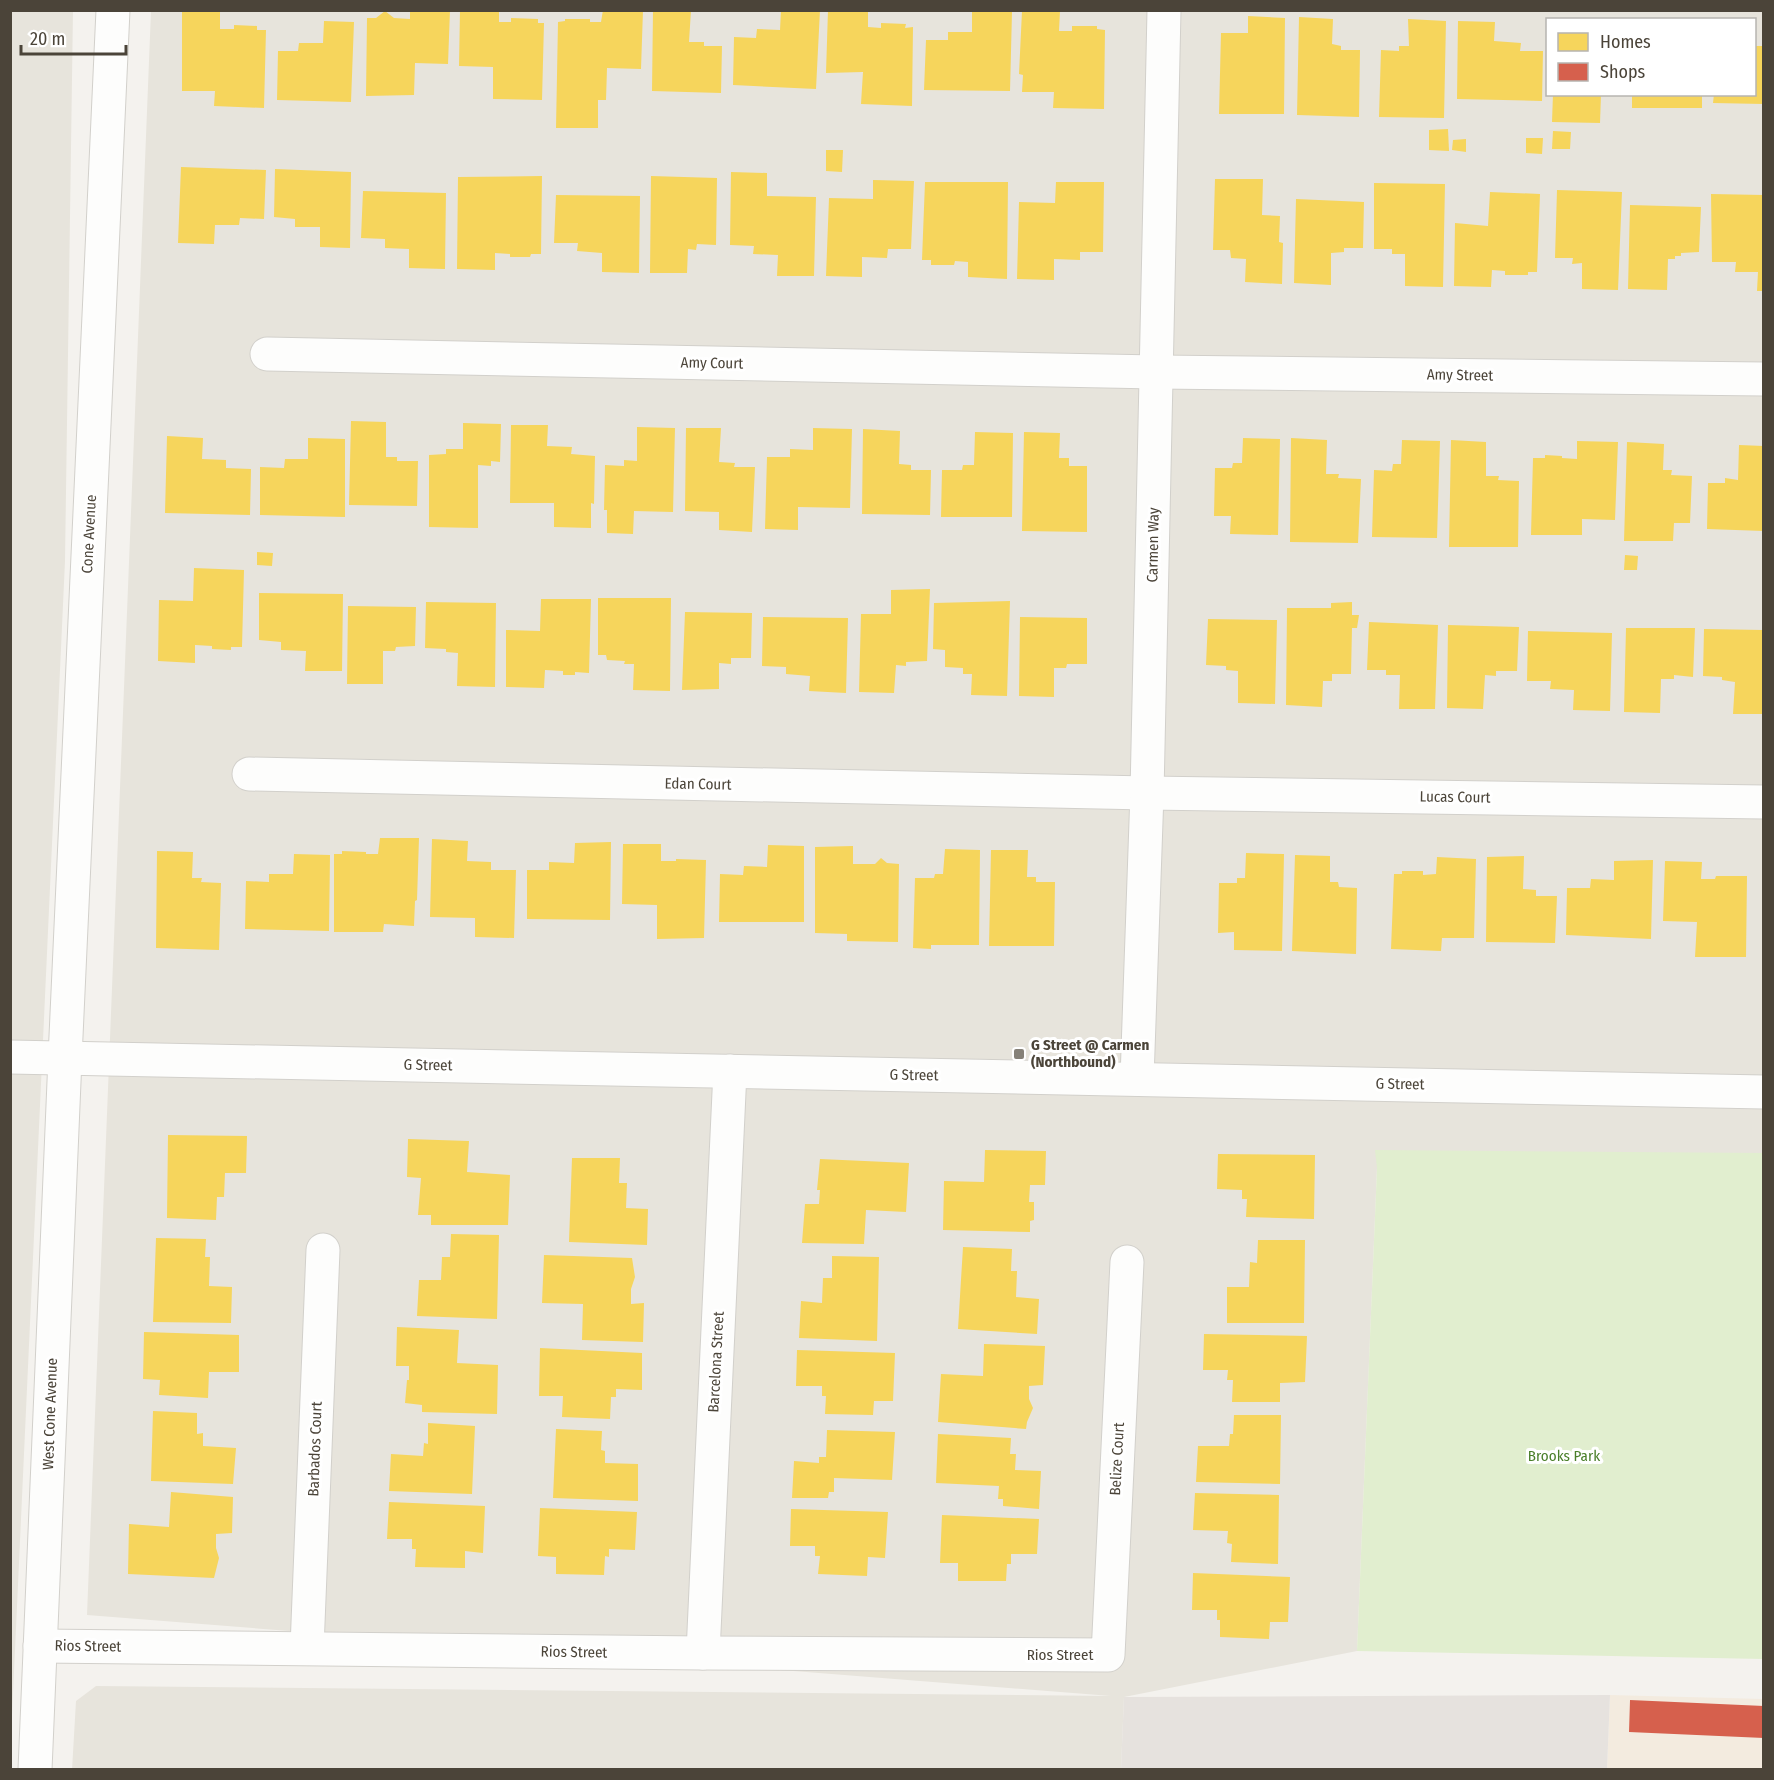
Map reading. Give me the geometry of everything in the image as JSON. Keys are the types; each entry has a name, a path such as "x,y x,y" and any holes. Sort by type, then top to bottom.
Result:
{"street":[{"name":"Cone Avenue","path":"65,1058 113,10"},
{"name":"Carmen Way","path":"1137,1079 1147,793 1164,10"},
{"name":"Amy Court","path":"267,354 1156,372"},
{"name":"Amy Street","path":"1156,372 1764,379"},
{"name":"Edan Court","path":"249,774 1147,793"},
{"name":"Lucas Court","path":"1147,793 1764,802"},
{"name":"G Street","path":"10,1057 1764,1092"},
{"name":"West Cone Avenue","path":"35,1770 65,1058"},
{"name":"Barcelona Street","path":"703,1653 730,1071"},
{"name":"Barbados Court","path":"307,1648 323,1250"},
{"name":"Belize Court","path":"1108,1655 1127,1262"},
{"name":"Rios Street","path":"40,1646 1108,1655"}],"shaded area":[{"path":"73,10 65,561 11,1737 10,11"},
{"path":"151,11 1763,11 1763,1161 1377,1168 1357,1651 1124,1697 1121,1769 72,1770 76,1701 96,1686 1111,1696 87,1615"},
{"path":"1610,1695 1763,1699 1763,1769 1607,1770"},
{"path":"1610,1695 1607,1769 1121,1769 1124,1697"}],"green space":[{"name":"Brooks Park","path":"1375,1150 1763,1153 1763,1659 1357,1651 1377,1168"}],"building: Homes":[{"path":"410,10 450,10 448,64 415,63 414,95 366,96 367,18 376,18 385,11 394,18 410,19"},
{"path":"460,10 499,10 499,22 511,22 511,18 538,19 538,23 544,23 542,100 493,99 493,67 459,66"},
{"path":"603,10 643,10 641,69 607,68 606,100 598,100 598,128 556,128 558,22 565,21 565,19 590,19 590,22 601,22"},
{"path":"653,10 691,10 689,42 704,42 704,46 722,46 721,93 652,91"},
{"path":"781,10 820,10 816,89 733,85 734,37 756,38 757,29 780,30"},
{"path":"828,10 868,10 868,27 881,28 881,23 906,24 905,28 913,27 912,106 861,104 863,72 826,73"},
{"path":"972,10 1012,12 1010,91 924,90 926,40 948,40 948,32 972,32"},
{"path":"182,11 220,12 220,29 234,29 234,25 257,26 257,30 266,30 264,108 214,106 215,91 182,91"},
{"path":"1022,11 1060,11 1059,31 1072,31 1072,26 1097,26 1097,29 1105,30 1104,109 1053,108 1054,92 1022,92 1023,75 1019,74"},
{"path":"1248,16 1285,18 1284,114 1219,114 1221,33 1248,33"},
{"path":"1299,17 1333,19 1332,44 1341,46 1341,50 1360,50 1359,117 1297,115"},
{"path":"1408,19 1446,21 1444,118 1379,117 1381,50 1399,51 1399,46 1409,46"},
{"path":"324,21 354,22 351,102 277,100 278,51 298,51 299,43 323,43"},
{"path":"1458,21 1495,22 1494,41 1521,43 1520,51 1543,51 1542,101 1457,99"},
{"path":"1756,46 1764,46 1764,104 1713,103 1714,96 1756,96"},
{"path":"1553,96 1601,96 1600,123 1552,122"},
{"path":"1632,96 1702,96 1702,108 1632,108"},
{"path":"1448,129 1449,151 1429,150 1429,130"},
{"path":"1553,131 1571,132 1570,149 1552,149"},
{"path":"1526,138 1543,138 1542,154 1526,153"},
{"path":"1466,139 1466,152 1452,150 1453,140"},
{"path":"826,150 843,150 842,172 826,171"},
{"path":"181,167 266,170 264,219 240,218 239,225 215,225 214,244 178,243"},
{"path":"275,169 351,172 350,248 320,247 320,227 295,227 295,219 274,217"},
{"path":"731,172 767,173 767,196 816,197 814,276 777,276 778,255 753,254 754,246 730,245"},
{"path":"542,176 541,254 531,254 530,257 510,257 510,254 495,253 495,270 457,269 458,177"},
{"path":"651,176 717,178 716,245 697,244 696,250 688,249 687,273 650,273"},
{"path":"1215,179 1263,179 1262,215 1280,216 1279,242 1283,243 1282,284 1245,282 1246,259 1231,258 1230,250 1213,250"},
{"path":"873,180 914,181 911,249 888,249 887,258 862,257 862,277 826,276 829,198 873,199"},
{"path":"925,182 1008,182 1007,279 968,277 968,262 955,261 954,265 931,265 931,260 922,260"},
{"path":"1056,182 1104,182 1103,252 1080,252 1080,260 1054,259 1054,280 1017,279 1019,202 1055,203"},
{"path":"1374,183 1445,184 1443,287 1405,286 1405,254 1392,254 1392,249 1374,249"},
{"path":"1557,190 1622,192 1618,290 1582,289 1582,263 1572,264 1573,258 1555,258"},
{"path":"363,191 446,193 445,269 409,268 409,249 385,248 385,239 361,238"},
{"path":"1490,192 1540,194 1537,272 1528,272 1528,275 1505,275 1505,271 1492,270 1491,287 1454,286 1455,223 1488,226"},
{"path":"1711,194 1764,195 1764,291 1757,291 1758,272 1735,272 1736,262 1712,262"},
{"path":"556,195 640,196 639,273 602,272 602,253 577,251 578,243 554,243"},
{"path":"1296,199 1364,202 1363,248 1344,248 1344,252 1331,253 1331,285 1294,283"},
{"path":"1630,205 1701,207 1699,252 1681,253 1681,256 1675,256 1675,259 1668,259 1667,290 1628,289"},
{"path":"351,421 386,422 386,457 397,457 397,461 418,461 417,506 349,505"},
{"path":"463,423 501,424 500,462 491,461 491,466 478,465 478,528 429,527 429,455 446,454 446,449 463,449"},
{"path":"511,425 548,425 547,446 572,447 571,454 595,456 591,528 554,527 554,503 510,503"},
{"path":"637,427 675,428 673,512 634,511 633,534 607,533 607,510 604,510 605,465 624,466 624,460 637,461"},
{"path":"686,428 721,428 719,462 735,463 734,467 755,467 752,532 719,530 719,512 685,511"},
{"path":"813,428 852,429 850,508 798,507 798,530 765,529 767,457 790,457 790,449 813,450"},
{"path":"863,429 900,431 899,464 911,465 911,470 931,470 930,515 862,514"},
{"path":"975,432 1013,433 1012,517 941,517 942,470 962,470 963,465 974,465"},
{"path":"1024,432 1060,433 1059,458 1069,458 1069,466 1087,466 1087,532 1022,531"},
{"path":"167,436 203,438 202,459 226,460 226,468 251,469 250,515 165,513"},
{"path":"308,438 345,439 345,517 260,515 260,467 284,468 285,459 308,459"},
{"path":"1243,438 1280,439 1278,535 1230,534 1231,516 1214,516 1215,468 1232,468 1233,463 1242,463"},
{"path":"1291,438 1327,440 1326,474 1339,474 1338,478 1361,479 1358,543 1290,542"},
{"path":"1402,440 1440,441 1437,538 1372,537 1374,470 1392,471 1393,464 1401,464"},
{"path":"1451,440 1486,442 1486,476 1499,476 1498,480 1519,481 1518,547 1449,547"},
{"path":"1577,441 1618,442 1615,520 1582,519 1582,535 1531,535 1533,458 1545,458 1545,455 1577,459"},
{"path":"1627,442 1664,444 1663,470 1672,470 1671,475 1692,476 1690,523 1674,523 1673,541 1624,541"},
{"path":"1739,445 1764,446 1764,531 1707,529 1708,483 1725,483 1725,478 1738,480"},
{"path":"257,552 273,553 272,566 257,565"},
{"path":"1625,555 1638,556 1637,570 1624,570"},
{"path":"194,568 244,570 242,647 231,647 231,650 195,645 195,663 158,661 159,600 193,601"},
{"path":"930,589 927,661 906,662 906,666 896,665 894,693 859,692 861,614 891,614 891,590"},
{"path":"259,593 343,594 342,671 305,671 306,651 281,650 281,642 259,640"},
{"path":"598,598 671,598 670,691 633,690 634,664 607,660 606,655 598,655"},
{"path":"541,599 591,599 589,673 575,672 575,675 563,675 563,671 545,670 544,688 506,687 506,630 540,631"},
{"path":"1010,601 1007,696 971,695 972,674 963,674 963,668 945,667 945,650 933,649 934,603"},
{"path":"426,602 496,603 495,687 457,686 458,653 446,652 446,649 425,648"},
{"path":"1352,602 1352,615 1359,615 1357,628 1352,628 1351,674 1332,674 1332,681 1323,681 1322,707 1286,705 1287,608 1331,608 1331,603"},
{"path":"348,606 416,607 415,646 396,647 395,651 383,651 383,684 347,684"},
{"path":"685,612 752,613 751,658 731,658 731,664 719,663 719,689 682,690"},
{"path":"763,617 848,618 846,693 809,691 810,676 786,674 786,667 762,666"},
{"path":"1020,617 1087,618 1087,664 1067,664 1066,668 1054,668 1054,697 1019,696"},
{"path":"1208,619 1277,620 1275,704 1238,703 1238,671 1226,670 1226,666 1206,665"},
{"path":"1369,622 1438,625 1435,709 1399,709 1400,675 1386,675 1386,670 1367,670"},
{"path":"1448,625 1519,627 1517,671 1496,671 1496,676 1485,675 1483,709 1447,708"},
{"path":"1626,628 1695,628 1693,677 1674,675 1674,679 1661,679 1660,713 1624,712"},
{"path":"1704,629 1764,630 1764,714 1733,714 1735,682 1722,680 1722,677 1703,676"},
{"path":"1528,631 1612,633 1610,711 1573,710 1574,690 1550,689 1551,681 1527,681"},
{"path":"380,838 419,838 414,926 384,924 383,932 334,932 334,854 342,854 342,851 378,854"},
{"path":"432,839 468,841 467,861 491,862 491,870 516,870 514,938 475,937 475,918 430,917"},
{"path":"611,842 610,920 527,919 527,870 549,870 549,862 574,863 575,843"},
{"path":"623,844 661,844 661,861 706,860 704,938 657,939 657,905 622,904"},
{"path":"768,845 804,846 804,922 719,922 720,874 743,875 744,866 767,867"},
{"path":"853,846 853,864 875,864 881,858 887,863 899,864 898,942 847,941 847,934 815,933 815,847"},
{"path":"945,849 980,850 979,945 931,945 931,949 913,948 915,878 934,878 935,874 943,874"},
{"path":"991,850 1028,850 1027,877 1036,877 1036,882 1055,882 1054,946 989,946"},
{"path":"157,851 193,852 192,878 202,878 201,882 221,883 219,950 156,948"},
{"path":"1246,853 1284,854 1282,951 1234,950 1234,932 1218,933 1219,883 1237,883 1237,878 1245,878"},
{"path":"294,854 330,855 329,931 245,929 246,881 269,882 269,874 293,874"},
{"path":"1295,855 1330,856 1330,882 1338,882 1339,887 1357,888 1356,954 1292,951"},
{"path":"1524,856 1523,889 1536,890 1536,896 1557,896 1555,943 1486,942 1487,857"},
{"path":"1437,857 1476,859 1474,938 1442,938 1441,951 1391,949 1394,874 1402,874 1402,871 1423,871 1423,875 1436,874"},
{"path":"1653,860 1651,939 1566,935 1567,888 1590,888 1591,879 1614,880 1614,861"},
{"path":"1665,861 1702,862 1701,879 1715,879 1716,876 1747,876 1746,957 1695,957 1697,922 1663,921"},
{"path":"168,1135 247,1136 246,1173 225,1173 224,1197 217,1197 216,1220 167,1218"},
{"path":"408,1139 469,1141 467,1172 510,1175 508,1225 431,1225 431,1215 418,1215 421,1178 407,1177"},
{"path":"985,1150 1046,1151 1045,1185 1030,1185 1029,1202 1034,1202 1034,1220 1030,1221 1030,1232 943,1230 944,1181 984,1182"},
{"path":"1218,1154 1315,1155 1314,1219 1246,1217 1247,1199 1242,1199 1242,1190 1217,1189"},
{"path":"572,1158 620,1158 619,1183 627,1183 626,1208 648,1209 647,1245 569,1242"},
{"path":"820,1159 909,1163 906,1212 866,1210 864,1244 802,1243 805,1204 819,1204 820,1190 817,1190"},
{"path":"451,1234 499,1235 497,1319 417,1316 419,1280 441,1280 442,1257 450,1257"},
{"path":"156,1238 206,1239 205,1257 210,1257 209,1286 232,1287 231,1323 153,1322"},
{"path":"1258,1240 1305,1240 1304,1323 1227,1323 1227,1287 1249,1287 1250,1262 1257,1263"},
{"path":"963,1247 1012,1249 1011,1271 1017,1271 1016,1297 1039,1299 1037,1334 958,1329"},
{"path":"544,1255 632,1258 635,1277 631,1289 631,1304 644,1303 643,1342 582,1340 583,1304 542,1303"},
{"path":"832,1256 879,1257 877,1341 799,1338 801,1301 822,1303 823,1278 832,1278"},
{"path":"397,1327 459,1330 457,1363 498,1365 497,1414 422,1412 422,1405 405,1403 409,1366 396,1366"},
{"path":"144,1332 239,1335 239,1372 209,1372 208,1398 159,1395 160,1380 143,1379"},
{"path":"1204,1334 1307,1336 1305,1382 1280,1383 1280,1402 1232,1402 1233,1380 1227,1380 1228,1370 1203,1370"},
{"path":"984,1344 1045,1346 1043,1385 1029,1386 1029,1399 1033,1408 1026,1429 938,1422 941,1374 983,1376"},
{"path":"540,1348 642,1353 642,1390 616,1389 616,1397 611,1397 610,1419 562,1417 563,1396 539,1396"},
{"path":"797,1350 895,1353 893,1401 874,1401 873,1415 825,1414 826,1396 822,1396 822,1386 796,1386"},
{"path":"153,1411 197,1413 197,1434 203,1433 203,1446 236,1448 233,1484 151,1481"},
{"path":"1234,1415 1281,1415 1280,1484 1196,1482 1198,1446 1229,1446 1230,1434 1233,1434"},
{"path":"428,1423 475,1426 472,1494 389,1491 391,1454 423,1456 424,1443 428,1444"},
{"path":"556,1429 602,1431 601,1450 605,1451 605,1463 638,1464 638,1501 553,1498"},
{"path":"827,1430 895,1432 892,1480 834,1478 834,1492 829,1492 828,1498 792,1498 794,1461 819,1463 819,1457 826,1457"},
{"path":"938,1434 1011,1438 1010,1454 1016,1454 1015,1470 1041,1471 1039,1509 1003,1506 1003,1499 998,1499 999,1486 936,1483"},
{"path":"171,1492 233,1497 232,1533 216,1534 219,1558 214,1578 128,1574 129,1524 169,1527"},
{"path":"1195,1493 1279,1495 1278,1564 1231,1562 1232,1544 1227,1543 1228,1531 1193,1530"},
{"path":"389,1502 485,1506 483,1553 465,1551 465,1568 415,1567 416,1549 412,1549 412,1539 387,1539"},
{"path":"540,1508 637,1512 635,1550 609,1549 609,1557 605,1556 604,1575 556,1574 556,1557 538,1556"},
{"path":"791,1509 888,1512 885,1558 868,1557 867,1576 818,1574 820,1556 815,1556 815,1546 790,1546"},
{"path":"942,1515 1039,1519 1037,1554 1011,1554 1011,1564 1007,1564 1006,1581 958,1581 958,1563 940,1563"},
{"path":"1193,1573 1290,1577 1288,1622 1270,1622 1269,1639 1220,1637 1220,1620 1217,1620 1217,1610 1192,1610"}],"building: Shops":[{"path":"1630,1700 1764,1706 1764,1738 1629,1732"}],"place":[{"name":"G Street @ Carmen (Northbound)","path":"1019,1054"}]}
